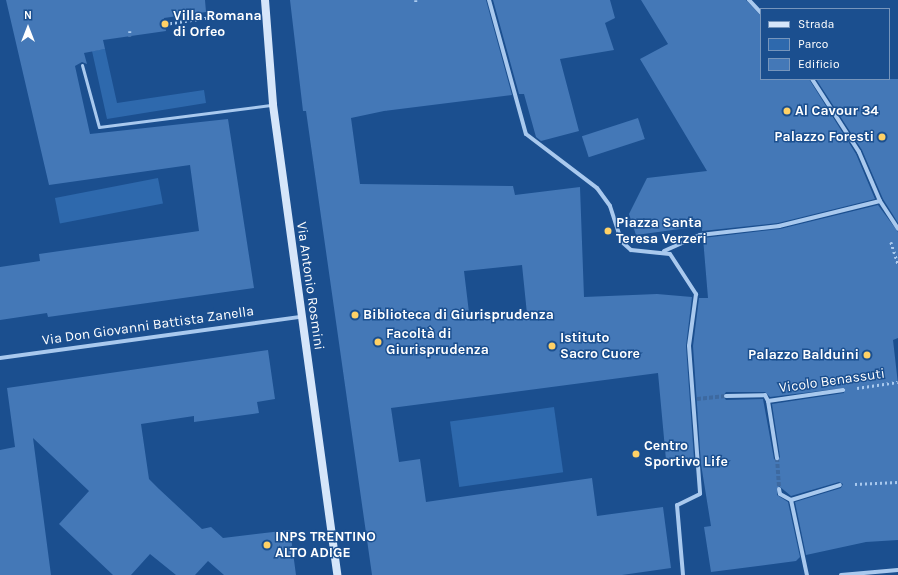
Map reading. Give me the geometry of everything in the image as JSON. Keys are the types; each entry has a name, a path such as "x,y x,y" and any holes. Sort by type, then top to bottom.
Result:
{"street":[{"name":"Via Antonio Rosmini","path":"265,0 273,105 300,316 338,575"},
{"path":"489,0 500,45 526,134 534,143 580,172 610,206 622,242 631,250 663,252 670,254 696,294 689,346 700,494 678,505 683,575"},
{"path":"749,0 760,12"},
{"path":"813,80 859,152 880,201 898,229"},
{"path":"663,252 700,235 779,226 880,201"},
{"name":"Via Don Giovanni Battista Zanella","path":"0,358 300,316"},
{"name":"Vicolo Benassuti","path":"726,396 765,395 768,402 843,390"},
{"path":"692,400 697,399"},
{"path":"768,402 777,458"},
{"path":"780,488 780,494 791,500 840,485"},
{"path":"791,500 807,575"},
{"path":"841,575 898,570"}],"lane":[{"path":"82,65 99,127 273,105"}],"path":[{"path":"165,24 231,14"},
{"path":"130,31 130,36"},
{"path":"892,244 898,264"},
{"name":"Vicolo Benassuti","path":"843,390 898,382"},
{"path":"840,485 898,482"}],"green space":[{"path":"105,49 117,103 204,90 206,103 107,119 92,51"},
{"path":"158,178 163,204 60,224 55,198"},
{"path":"554,407 563,472 459,487 450,422"}],"building":[{"path":"6,0 205,0 206,12 164,18 166,31 103,40 105,49 84,53 87,64 82,62 75,66 90,134 228,119 254,288 48,317 47,313 0,320 0,267 40,261 39,254 199,231 190,165 49,185"},
{"path":"290,0 486,0 512,95 384,111 351,118 360,184 513,186 515,195 580,187 584,297 657,294 692,297 686,346 694,458 666,460 658,373 391,408 399,462 420,459 426,502 592,478 597,516 663,507 671,568 622,575 372,575 306,111 303,111","holes":["522,265 527,314 470,321 464,271"]},
{"path":"493,0 610,0 615,18 605,23 614,50 560,59 579,131 541,141 536,137 524,94 519,94"},
{"path":"641,0 746,0 760,15 760,80 810,80 856,154 875,199 778,223 702,231 702,226 636,235 629,214 647,178 707,171 640,59 668,44"},
{"path":"898,79 898,223 883,199 862,150 817,80"},
{"path":"638,118 645,139 589,157 582,136"},
{"path":"878,205 898,232 898,338 893,340 898,384 898,540 866,542 806,555 795,502 841,488 843,484 839,482 791,496 779,486 777,495 788,502 800,557 796,561 711,572 704,527 711,526 701,464 693,346 699,298 708,298 703,238 780,229","holes":["845,388 844,393 772,404 780,457 777,461 774,459 763,399 726,400 723,396 726,392 765,392 770,397"]},
{"path":"268,350 275,399 257,402 259,413 194,422 194,416 141,424 149,479 159,489 202,529 211,527 223,538 290,530 296,575 224,575 208,561 195,575 176,575 150,554 131,575 113,575 59,524 89,491 33,438 51,575 0,575 0,450 15,447 7,388"}],"tunnel":[{"path":"697,399 726,396"},
{"path":"777,458 779,489"}],"place":[{"name":"Villa Romana di Orfeo","path":"165,24"},
{"name":"Al Cavour 34","path":"787,111"},
{"name":"Palazzo Foresti","path":"882,137"},
{"name":"Piazza Santa Teresa Verzeri","path":"608,231"},
{"name":"Biblioteca di Giurisprudenza","path":"355,315"},
{"name":"Facoltà di Giurisprudenza","path":"378,342"},
{"name":"Istituto Sacro Cuore","path":"552,346"},
{"name":"Palazzo Balduini","path":"867,355"},
{"name":"Centro Sportivo Life","path":"636,454"},
{"name":"INPS TRENTINO ALTO ADIGE","path":"267,545"}]}
